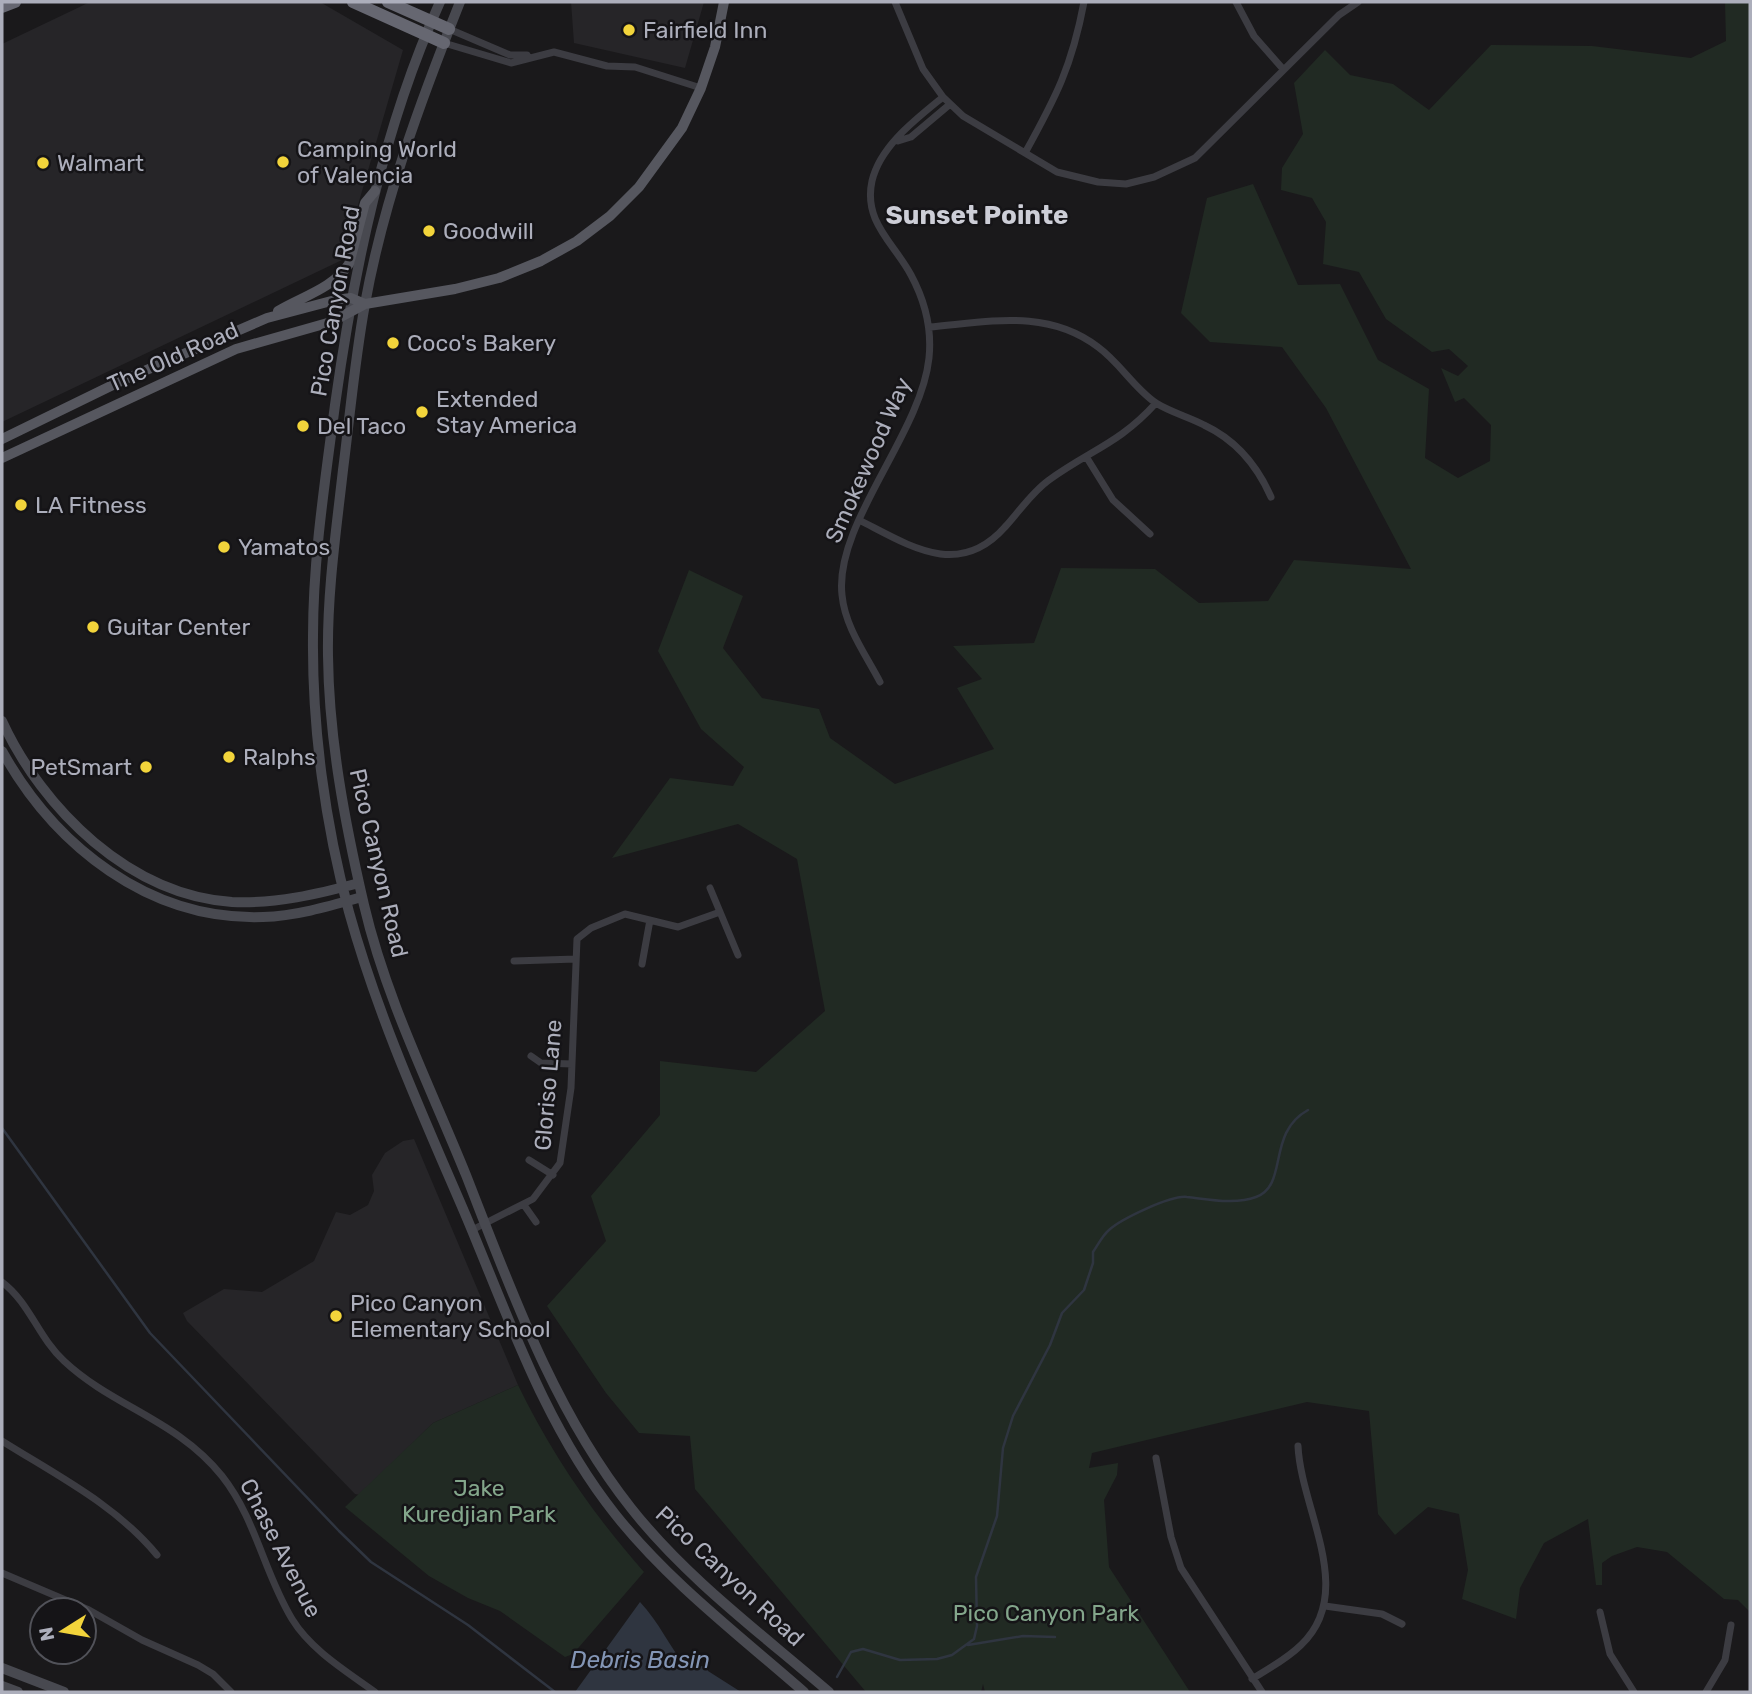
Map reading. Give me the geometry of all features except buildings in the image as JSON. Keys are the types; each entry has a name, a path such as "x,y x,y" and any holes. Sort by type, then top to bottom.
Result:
{"highway":[{"path":"2,7 15,2"},
{"path":"353,2 444,43"},
{"path":"388,2 449,29"}],"main road":[{"name":"Pico Canyon Road","path":"440,2 431,21 375,191 348,313 325,483 312,640 314,698 323,774 346,902 378,1004 471,1230 552,1416 593,1484 672,1577 804,1692"},
{"name":"Pico Canyon Road","path":"460,2 397,174 365,304 333,545 327,654 337,769 362,897 390,992 485,1224 562,1400 611,1482 673,1556 829,1692"},
{"name":"The Old Road","path":"2,458 236,349 331,322 365,304 488,282 541,261 577,241 625,202 652,171 682,128 701,88 715,47 724,2"},
{"path":"267,318 329,285 344,272 349,264 365,204 375,191"},
{"name":"The Old Road","path":"2,439 124,380 267,318 351,298"},
{"path":"351,298 365,304"},
{"path":"2,721 33,776 71,821 111,855 161,884 204,898 234,902 310,896 359,883"},
{"path":"2,749 34,800 63,833 98,864 142,892 180,905 244,917 290,914 362,897"},
{"path":"2,1668 64,1692"},
{"path":"2,1686 18,1692"}],"street":[{"path":"895,2 911,46 949,105 1058,172 1098,182 1126,184 1154,177 1195,158 1339,15 1358,2"},
{"path":"1024,153 1060,90 1072,60 1084,2"},
{"path":"1236,2 1254,36 1283,69"},
{"path":"449,29 510,55 534,55"},
{"path":"444,43 511,62 554,52 607,66 635,67 701,88"},
{"name":"Smokewood Way","path":"880,682 848,620 841,594 845,560 924,386 929,358 929,327 911,276 880,232 873,215 870,192 883,155 905,129 943,97"},
{"name":"Smokewood Way","path":"897,141 911,137 949,105"},
{"path":"929,327 1008,318 1050,324 1077,334 1098,346 1156,403 1206,426 1242,451 1255,467 1271,498"},
{"path":"861,521 928,553 949,555 973,551 996,537 1048,480 1134,427 1156,403"},
{"path":"1087,458 1113,500 1150,534"},
{"path":"2,749 12,743"},
{"path":"710,888 738,955"},
{"path":"642,964 650,920 678,927 720,912"},
{"name":"Gloriso Lane","path":"471,1230 524,1205 553,1175 564,1151 572,1064 577,939 591,928 620,916 638,916 650,920"},
{"path":"514,961 576,959"},
{"path":"531,1056 541,1063 572,1064"},
{"path":"529,1160 553,1175"},
{"path":"524,1205 536,1222"},
{"name":"Chase Avenue","path":"2,1282 18,1295 52,1349 74,1370 166,1424 209,1461 244,1508 285,1604 300,1631 321,1652 375,1692"},
{"path":"2,1441 130,1525 157,1555"},
{"path":"1252,1679 1302,1644 1325,1606 1326,1572 1299,1474 1298,1446"},
{"path":"1156,1458 1171,1536 1181,1568 1262,1692"},
{"path":"2,1573 89,1610 142,1640 198,1665 214,1674 231,1692"},
{"path":"1325,1606 1382,1614 1402,1624"},
{"path":"1600,1612 1610,1654 1634,1692"},
{"path":"1706,1692 1725,1660 1731,1625"}],"shaded area":[{"path":"90,2 320,2 403,50 342,260 2,422 2,44"},
{"path":"571,2 704,2 685,68 574,43"},
{"name":"Pico Canyon Elementary School","path":"414,1139 518,1385 433,1423 360,1495 355,1494 187,1321 183,1313 224,1289 262,1292 314,1261 336,1212 350,1215 368,1205 374,1191 372,1175 385,1153 403,1141"}],"green space":[{"name":"Pico Canyon Park","path":"1725,2 1750,2 1750,1612 1738,1600 1724,1599 1667,1552 1637,1547 1612,1556 1602,1563 1602,1585 1596,1585 1588,1519 1544,1543 1520,1588 1516,1619 1462,1599 1468,1570 1459,1514 1428,1507 1395,1535 1378,1514 1369,1411 1307,1402 1092,1453 1089,1468 1118,1463 1117,1475 1104,1500 1109,1567 1190,1692 985,1692 983,1684 981,1692 866,1692 695,1489 690,1436 639,1433 606,1393 547,1306 606,1241 591,1196 660,1115 660,1061 756,1072 825,1011 797,859 738,824 612,858 670,778 733,786 744,767 701,729 658,651 689,570 743,596 723,648 762,698 819,709 830,738 895,784 994,749 957,688 982,679 953,646 1034,643 1061,568 1155,569 1199,603 1268,601 1294,560 1411,569 1326,408 1282,347 1210,342 1181,313 1207,198 1253,184 1298,285 1340,284 1378,360 1429,389 1425,458 1458,478 1490,461 1491,425 1464,398 1455,402 1441,368 1458,376 1468,366 1449,349 1432,352 1386,319 1359,272 1323,264 1326,222 1312,198 1281,190 1282,168 1303,134 1294,83 1325,50 1350,75 1393,84 1429,110 1491,45 1592,46 1691,58 1726,41"},
{"name":"Jake Kuredjian Park","path":"518,1385 544,1435 574,1482 644,1572 573,1654 565,1657 500,1611 468,1598 429,1576 345,1507 433,1423"}],"water":[{"name":"Debris Basin","path":"640,1602 686,1667 706,1666 708,1671 741,1692 575,1692"}],"waterway":[{"path":"837,1677 851,1652 863,1649 900,1660 937,1659 952,1655 974,1639 977,1626 976,1577 997,1516 1003,1448 1013,1416 1050,1345 1062,1313 1084,1290 1093,1263 1093,1252 1104,1235 1115,1225 1158,1204 1180,1197 1239,1201 1256,1197 1266,1191 1272,1182 1287,1132 1295,1120 1308,1110"},
{"path":"2,1128 150,1333 339,1531 371,1562 468,1625 555,1692"},
{"path":"968,1645 1023,1636 1055,1637"}],"place":[{"name":"Fairfield Inn","path":"629,30"},
{"name":"Camping World of Valencia","path":"283,162"},
{"name":"Walmart","path":"43,163"},
{"name":"Goodwill","path":"429,231"},
{"name":"Coco's Bakery","path":"393,343"},
{"name":"Extended Stay America","path":"422,412"},
{"name":"Del Taco","path":"303,426"},
{"name":"LA Fitness","path":"21,505"},
{"name":"Yamatos","path":"224,547"},
{"name":"Guitar Center","path":"93,627"},
{"name":"Ralphs","path":"229,757"},
{"name":"PetSmart","path":"146,767"},
{"name":"Pico Canyon Elementary School","path":"336,1316"}],"district":[{"name":"Sunset Pointe","path":"977,215"}]}
